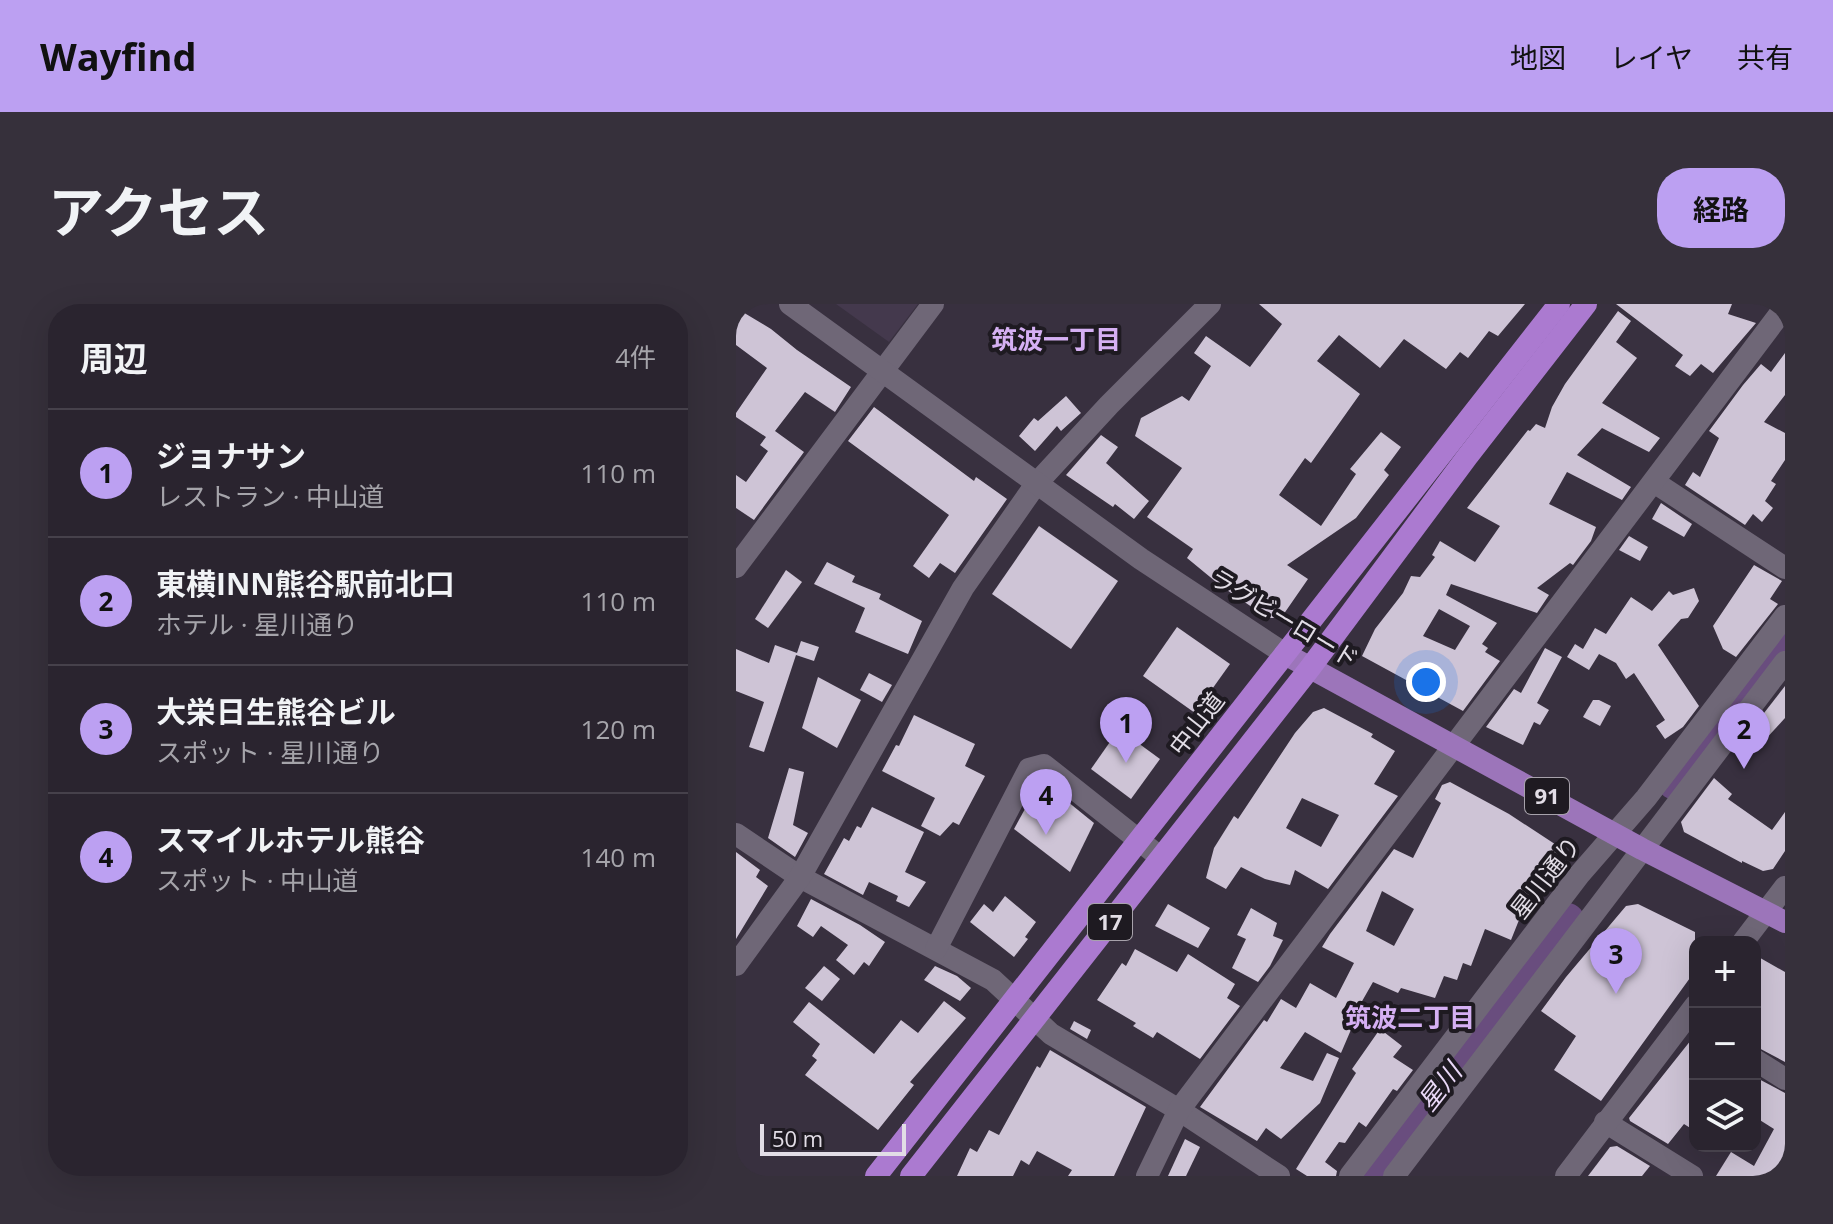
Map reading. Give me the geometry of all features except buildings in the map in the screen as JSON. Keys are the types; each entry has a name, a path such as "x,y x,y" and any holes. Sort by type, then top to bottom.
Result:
{"highway":[{"name":"中山道","path":"876,1176 1559,304"},
{"name":"17","path":"911,1176 1310,668 1476,445 1586,304"}],"main road":[{"name":"ラグビーロード","path":"1285,654 1642,849 1775,917"}],"street":[{"name":"ラグビーロード","path":"790,304 1141,559 1285,654"},
{"path":"736,567 933,304"},
{"path":"736,965 800,877 963,588 1036,484 1109,405 1210,304"},
{"path":"1147,1176 1179,1110 1785,307"},
{"path":"1654,482 1785,568"},
{"name":"星川通り","path":"1350,1176 1579,875 1646,798 1785,616"},
{"path":"1394,1176 1785,662"},
{"path":"936,949 1029,769 1044,765 1160,857"},
{"path":"736,834 800,877 993,980 1051,1034 1179,1110 1279,1176"},
{"path":"1751,936 1775,917 1785,887"},
{"path":"1566,1176 1605,1122 1689,1020"},
{"path":"1761,1064 1785,1079"},
{"path":"1605,1122 1692,1176"}],"shaded area":[{"path":"836,304 918,304 889,342"}],"waterway":[{"name":"星川","path":"1675,782 1785,638"},
{"name":"星川","path":"1372,1176 1567,921"}],"place":[{"name":"ジョナサン","path":"1126,763"},
{"name":"東横INN熊谷駅前北口","path":"1744,769"},
{"name":"スマイルホテル熊谷","path":"1046,835"},
{"name":"大栄日生熊谷ビル","path":"1616,994"}],"district":[{"name":"筑波一丁目","path":"1056,340"},
{"name":"筑波二丁目","path":"1410,1018"}]}
